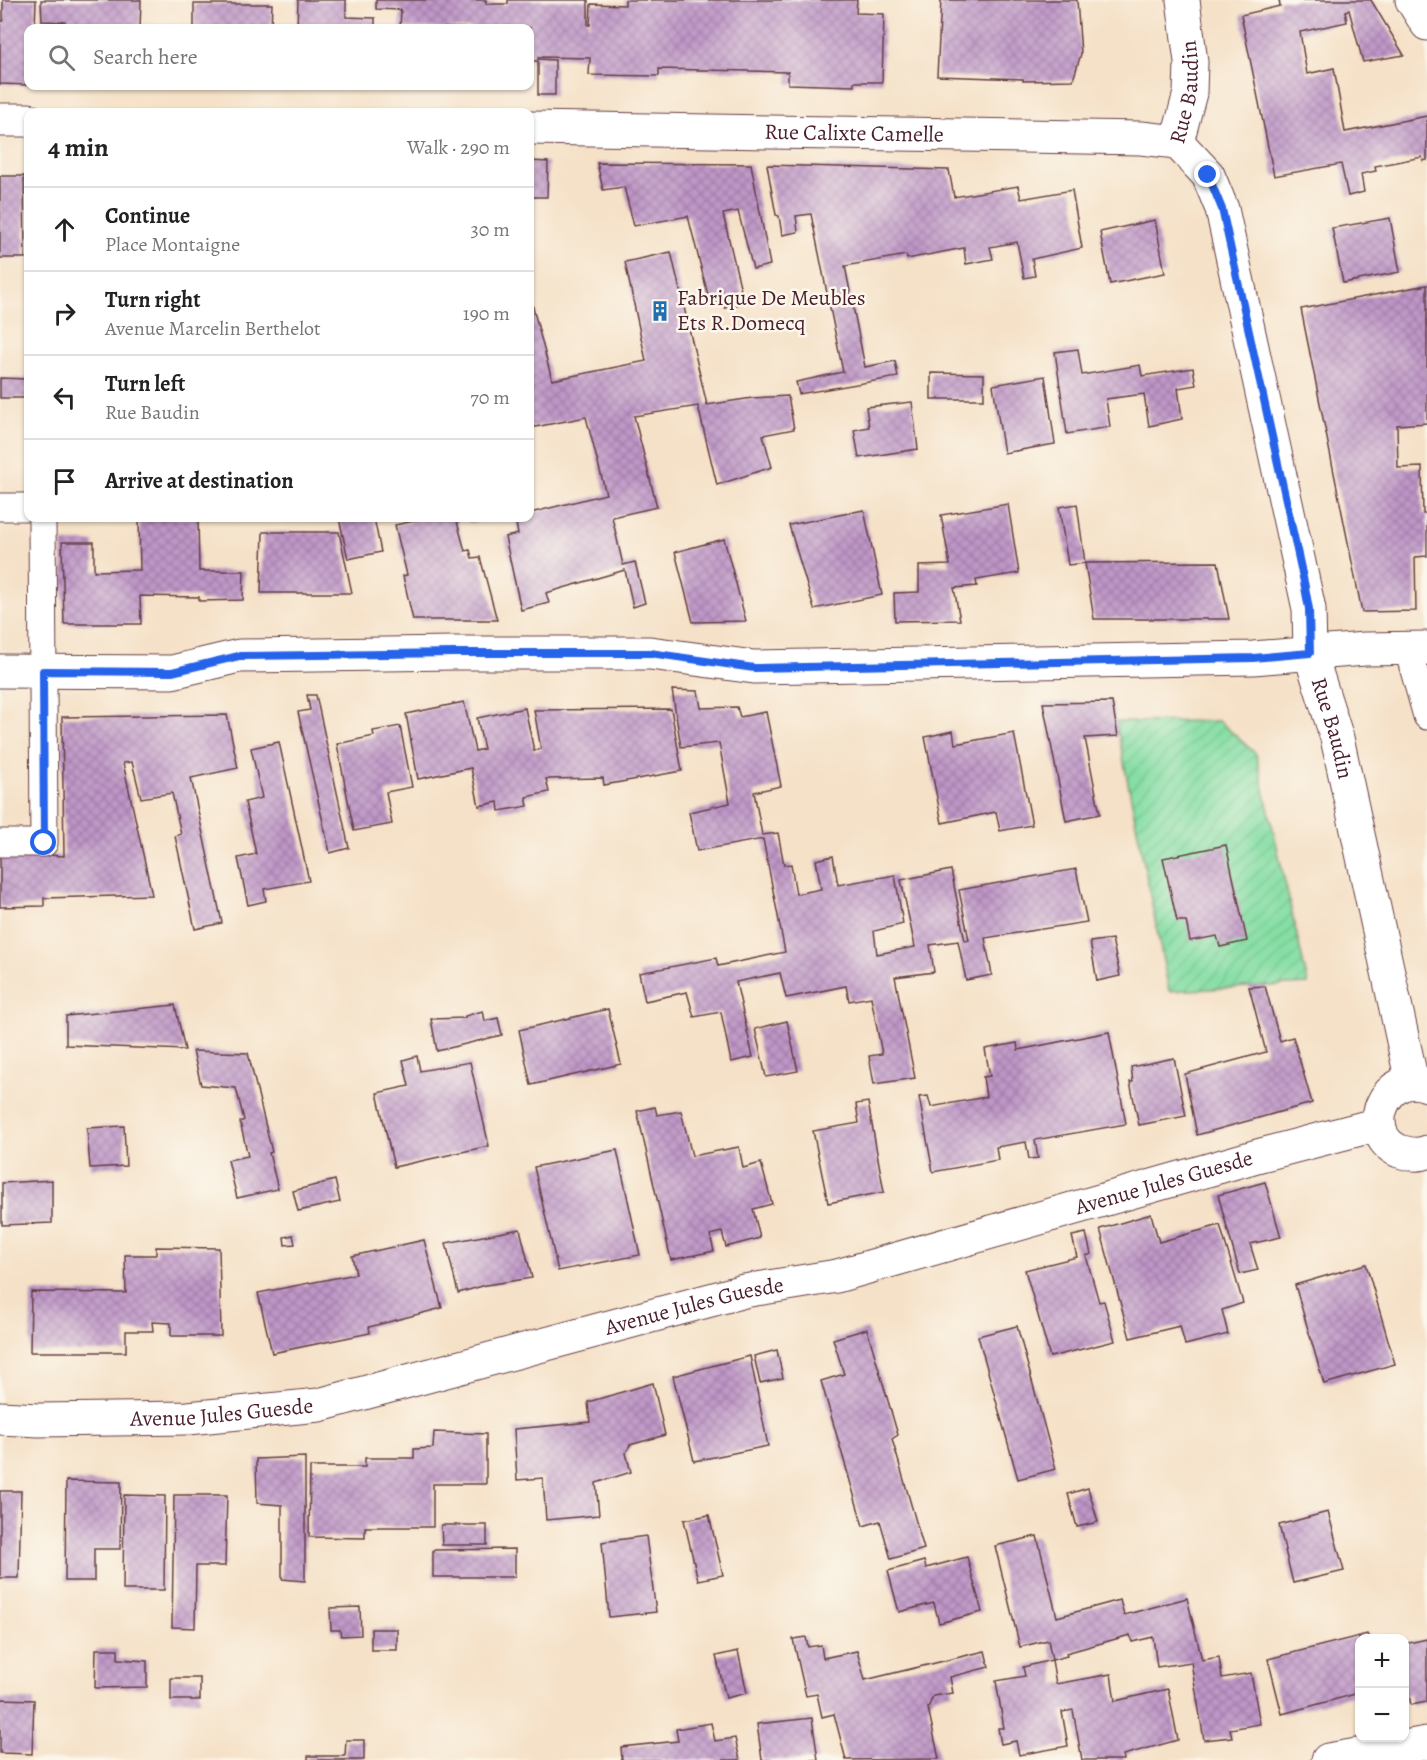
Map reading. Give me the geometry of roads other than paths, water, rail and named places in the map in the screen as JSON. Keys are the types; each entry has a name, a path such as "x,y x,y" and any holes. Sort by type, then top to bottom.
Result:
{"street":[{"name":"Rue Baudin","path":"1183,0 1191,62 1190,93 1177,142 1208,175 1222,209 1309,609 1310,653 1337,738 1420,1083"},
{"path":"1412,0 1427,24"},
{"path":"0,120 24,120"},
{"name":"Rue Calixte Camelle","path":"534,128 1141,138 1177,142"},
{"path":"0,671 172,672 239,656 650,653 754,668 1208,659 1418,649"},
{"path":"1420,1083 1400,1085 1390,1092 1383,1100 1379,1112 1379,1124 1387,1142 1394,1148 1426,1159"},
{"name":"Avenue Jules Guesde","path":"0,1418 39,1420 188,1418 319,1405 744,1291 837,1276 1246,1159 1379,1124"},
{"path":"1328,1760 1427,1743"}],"lane":[{"path":"0,507 24,507"},
{"path":"0,843 44,843 42,522"},
{"path":"1418,649 1427,716"}],"place":[{"name":"Fabrique De Meubles Ets R.Domecq","path":"660,311"}]}
